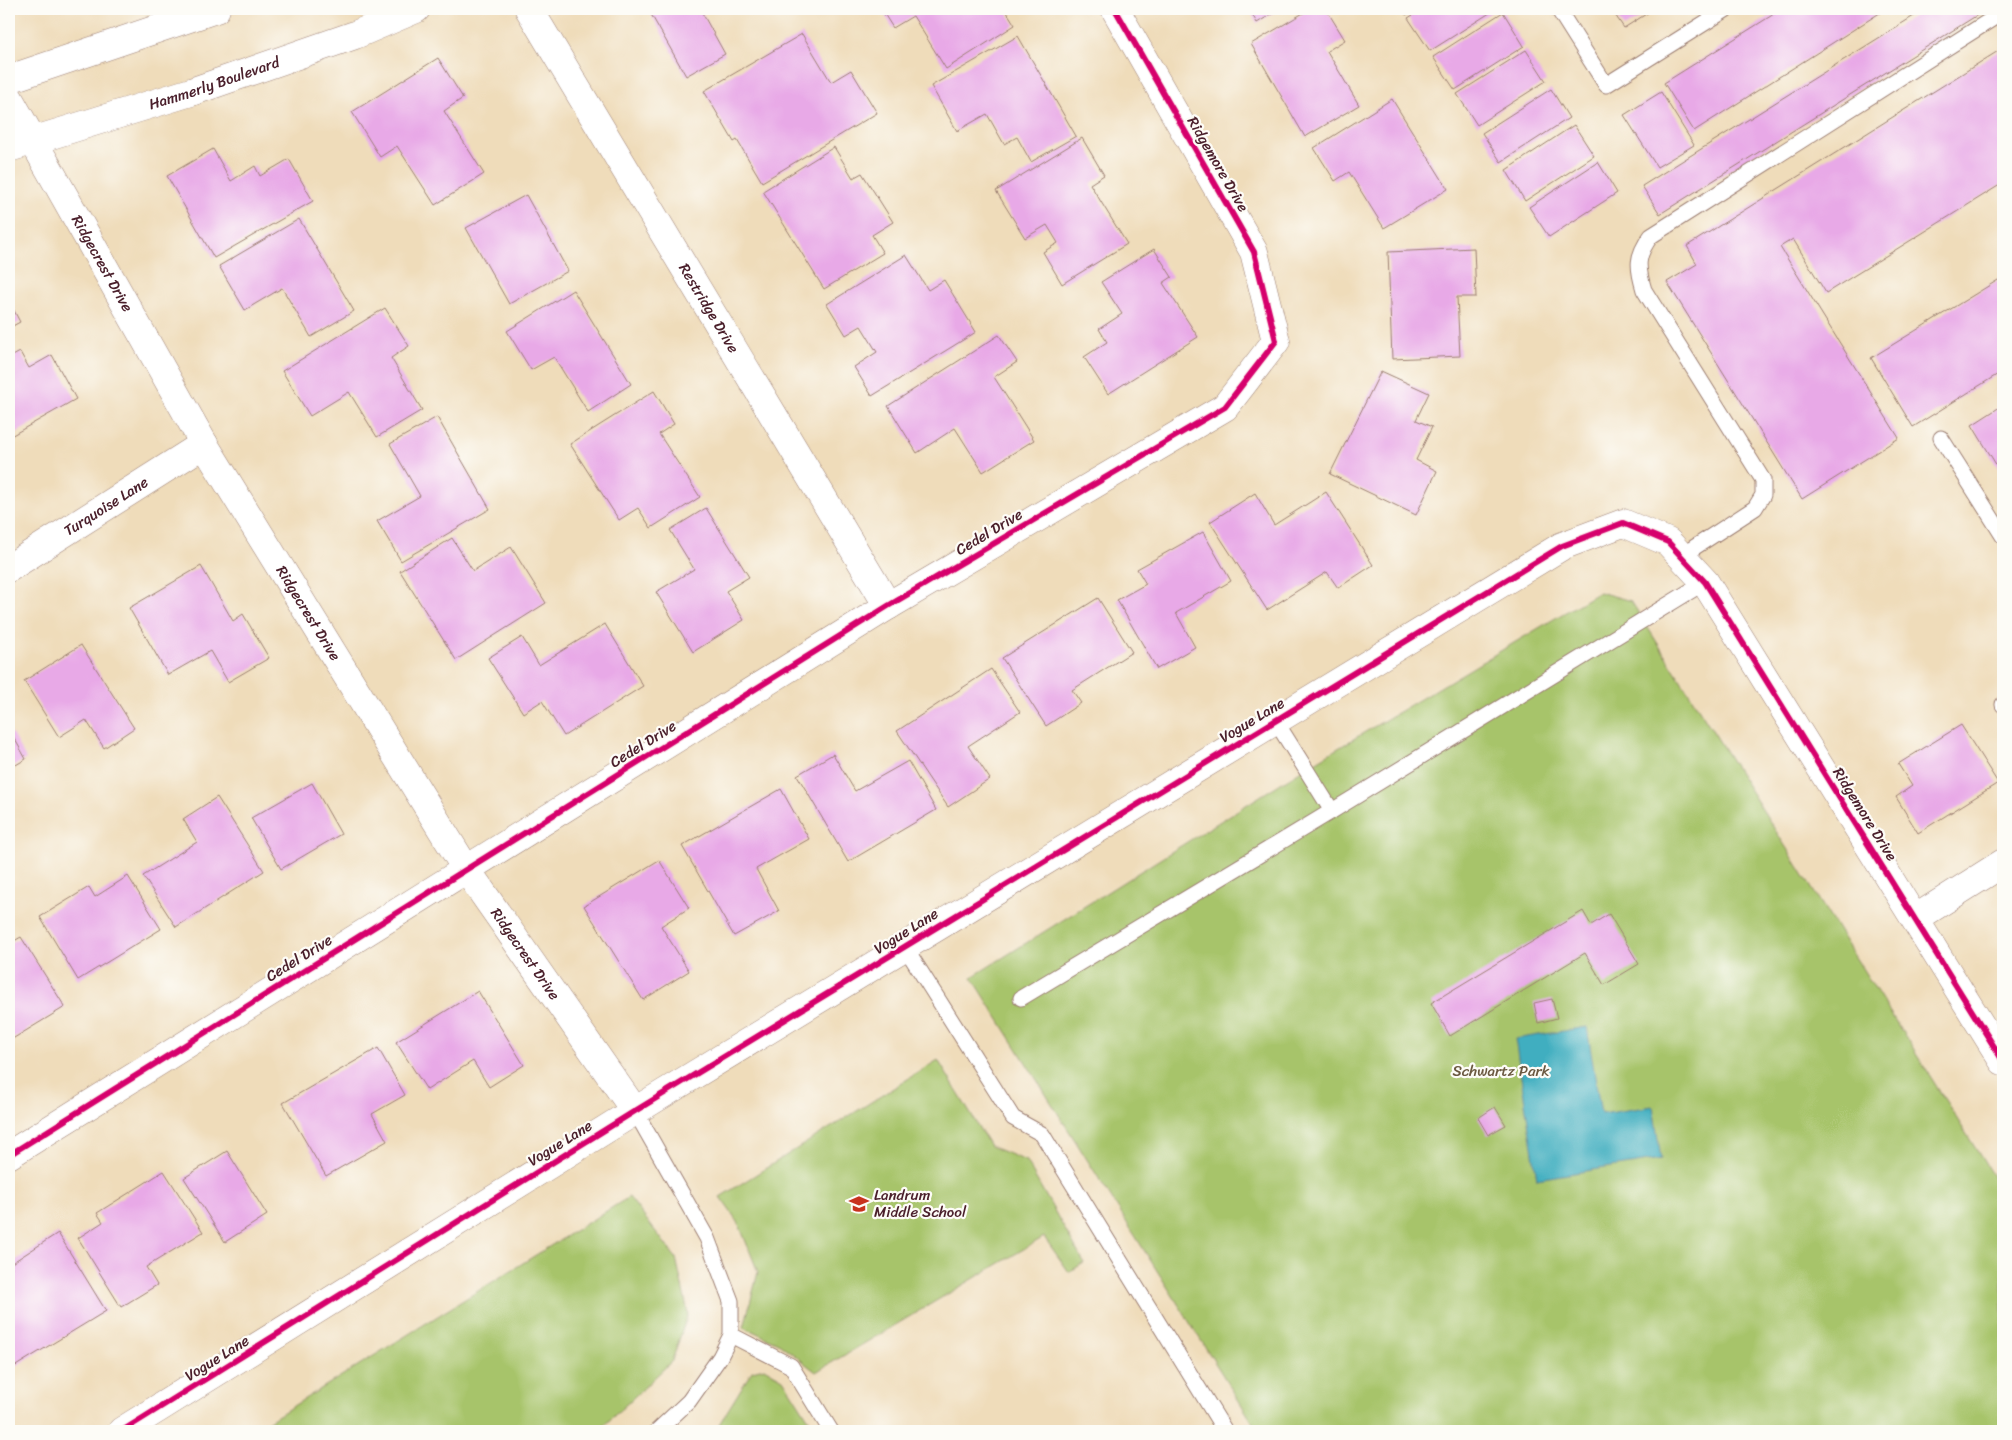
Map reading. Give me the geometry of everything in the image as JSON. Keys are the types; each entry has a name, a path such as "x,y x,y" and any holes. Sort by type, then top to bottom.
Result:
{"street":[{"path":"9,79 216,9"},
{"name":"Hammerly Boulevard","path":"21,144 191,92 355,35 416,9"},
{"name":"Restridge Drive","path":"529,9 888,606"},
{"name":"Ridgemore Drive","path":"1115,9 1254,252 1276,341"},
{"name":"Ridgecrest Drive","path":"9,98 21,144 466,869 635,1111"},
{"name":"Cedel Drive","path":"9,1155 888,606 1225,408 1276,341"},
{"name":"Turquoise Lane","path":"9,568 204,444"},
{"name":"Vogue Lane","path":"122,1431 635,1111 1562,546 1624,523 1668,542 1705,582"},
{"name":"Ridgemore Drive","path":"1705,582 1916,918 2003,1061"},
{"path":"1916,918 2003,863"}],"lane":[{"path":"1558,9 1606,85 1727,9"},
{"path":"1681,556 1755,508 1763,495 1763,480 1644,290 1639,268 1640,256 1644,246 1651,236 2003,12"},
{"path":"1942,438 2003,536"},
{"path":"1020,998 1332,811 1705,582"},
{"path":"1275,720 1332,811"},
{"path":"905,947 1012,1118 1042,1134 1225,1431"},
{"path":"635,1111 707,1238 731,1301 732,1335 720,1357 690,1401 657,1431"},
{"path":"732,1335 791,1366 831,1431"}],"green space":[{"name":"Schwartz Park","path":"1599,592 1631,601 2003,1192 2003,1431 1258,1431 972,977 1305,768"},
{"path":"938,1060 990,1146 1026,1161 1084,1263 1069,1272 1044,1237 816,1372 780,1344 744,1327 758,1272 738,1222 720,1197"},
{"path":"629,1197 676,1258 688,1313 672,1361 598,1431 253,1431"},
{"path":"764,1368 783,1379 816,1431 709,1431 718,1426 752,1371"}],"water":[{"path":"1587,1027 1601,1114 1653,1106 1661,1159 1537,1179 1515,1039"}],"building":[{"path":"648,9 700,9 725,54 686,76"},
{"path":"881,9 1005,9 1015,25 946,69 913,16 893,28"},
{"path":"1249,9 1280,9 1257,23"},
{"path":"1310,9 1326,9 1345,40 1327,51 1359,105 1305,137 1251,44"},
{"path":"1402,9 1416,9 1406,15"},
{"path":"1423,9 1496,9 1430,51 1408,18"},
{"path":"1611,9 1654,9 1624,28"},
{"path":"1782,9 1886,9 1694,131 1664,83"},
{"path":"1925,9 1987,9 1660,214 1642,186"},
{"path":"1503,12 1524,46 1455,90 1433,57"},
{"path":"802,34 831,82 851,70 877,113 762,182 737,140 734,142 704,91"},
{"path":"1018,36 1076,136 1031,162 1017,137 1004,144 987,114 957,131 931,86"},
{"path":"2003,48 2003,183 1826,293 1793,239 1780,247 1899,438 1802,499 1667,282 1697,264 1687,246"},
{"path":"1526,50 1546,81 1477,125 1457,94"},
{"path":"438,58 463,98 444,111 484,174 435,205 397,146 380,157 352,112"},
{"path":"1551,89 1569,118 1501,162 1482,133"},
{"path":"1661,92 1694,145 1657,167 1624,115"},
{"path":"1392,99 1448,189 1384,228 1349,172 1335,181 1314,148"},
{"path":"1574,125 1594,156 1525,201 1506,170"},
{"path":"1082,138 1104,175 1090,184 1127,244 1062,284 1043,252 1058,243 1047,225 1025,238 996,191"},
{"path":"834,147 853,178 862,173 893,222 872,235 883,253 824,289 763,191"},
{"path":"213,149 231,181 255,166 260,176 289,159 313,201 214,258 167,176"},
{"path":"1598,162 1617,193 1549,237 1529,207"},
{"path":"526,195 568,271 509,304 466,228"},
{"path":"299,219 354,311 311,337 282,288 245,310 219,266"},
{"path":"1474,248 1476,297 1457,297 1460,356 1392,359 1388,252"},
{"path":"1154,249 1172,277 1163,283 1198,337 1108,394 1084,357 1107,342 1099,329 1122,314 1101,282"},
{"path":"906,255 928,290 944,280 976,332 872,396 854,367 877,352 861,326 846,335 827,304"},
{"path":"2003,277 2003,371 1913,427 1871,358"},
{"path":"573,290 631,384 588,412 554,357 531,370 507,331"},
{"path":"9,301 20,322 9,328"},
{"path":"385,308 409,346 391,358 422,410 377,437 349,392 310,416 282,371"},
{"path":"999,335 1017,362 994,377 1034,440 983,472 955,428 917,453 888,406"},
{"path":"20,352 29,368 52,355 76,399 9,437 9,358"},
{"path":"1381,371 1429,393 1416,420 1432,427 1416,460 1437,471 1416,515 1330,474"},
{"path":"654,391 674,424 659,434 700,497 651,528 638,508 619,520 570,444"},
{"path":"2003,405 2003,476 1972,425"},
{"path":"437,417 490,509 401,561 377,521 420,496 390,444"},
{"path":"1326,492 1373,565 1338,588 1327,572 1267,610 1210,522 1255,493 1274,525"},
{"path":"706,508 749,577 726,591 744,620 693,652 656,592 694,569 670,530"},
{"path":"1203,532 1231,581 1176,613 1195,647 1157,669 1117,600 1146,584 1137,569"},
{"path":"452,538 473,571 511,547 546,603 456,660 400,571"},
{"path":"201,566 233,621 243,614 269,658 228,682 210,651 168,675 129,608"},
{"path":"1098,598 1132,652 1072,690 1081,703 1046,726 1002,658"},
{"path":"605,624 643,686 564,736 542,701 523,713 488,658 522,637 539,665"},
{"path":"81,645 134,728 104,748 86,720 59,737 24,681"},
{"path":"991,669 1020,712 968,746 990,779 948,807 897,731"},
{"path":"1961,725 1998,783 1918,833 1896,797 1912,786 1898,764"},
{"path":"9,729 26,759 9,769"},
{"path":"833,754 855,791 908,761 936,810 848,862 797,775"},
{"path":"312,783 341,834 281,869 251,818"},
{"path":"781,789 809,839 756,869 779,911 734,936 682,846"},
{"path":"217,797 264,871 176,927 143,876 197,842 183,819"},
{"path":"659,860 689,908 661,926 689,971 643,1000 584,906"},
{"path":"128,876 161,929 78,980 40,917 89,887 95,897"},
{"path":"1583,911 1591,925 1609,914 1639,964 1604,985 1585,953 1450,1036 1431,1003"},
{"path":"21,937 65,1007 9,1041 9,944"},
{"path":"478,991 524,1065 489,1087 473,1061 427,1090 396,1042"},
{"path":"1552,999 1557,1018 1538,1023 1534,1003"},
{"path":"378,1048 405,1095 372,1114 387,1141 326,1176 283,1103"},
{"path":"1495,1107 1506,1125 1488,1135 1478,1118"},
{"path":"227,1151 267,1215 225,1242 184,1178"},
{"path":"164,1171 203,1232 146,1267 157,1285 121,1307 78,1238 103,1222 97,1213"},
{"path":"58,1233 106,1311 14,1367 9,1358 9,1270 12,1268 10,1264"}],"cycle path":[{"path":"9,1155 888,606 1225,407 1276,341 1254,252 1115,9"},
{"path":"122,1431 635,1111 1562,546 1623,523 1668,542 1705,582 2003,1061"}],"place":[{"name":"Landrum Middle School","path":"859,1204"}]}
